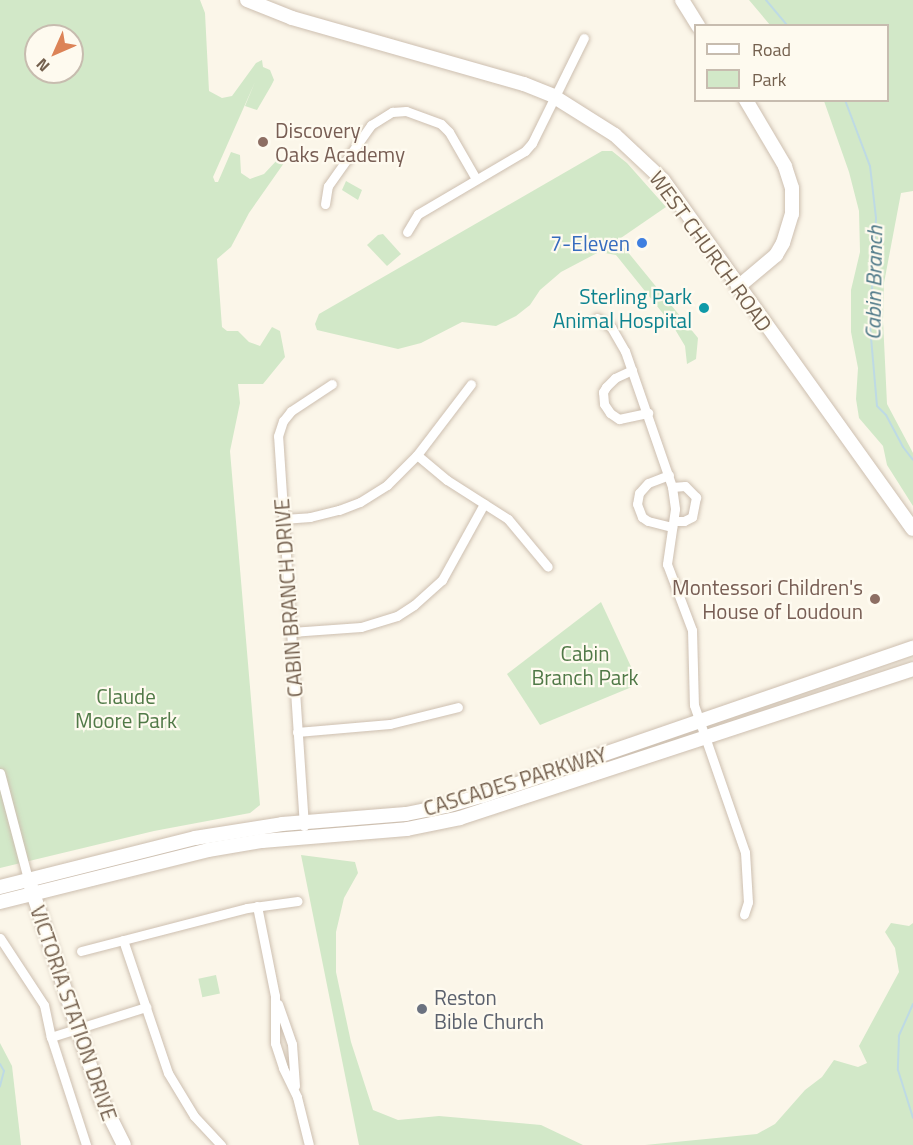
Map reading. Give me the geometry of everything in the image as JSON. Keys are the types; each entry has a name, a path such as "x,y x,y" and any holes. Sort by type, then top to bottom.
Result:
{"main road":[{"name":"WEST CHURCH ROAD","path":"247,0 292,18 502,77 554,96 615,135 657,173 910,525"},
{"path":"682,0 697,24"},
{"path":"738,286 776,255 783,243 792,214 792,188 785,166 747,102"},
{"name":"CASCADES PARKWAY","path":"0,886 195,838 304,822 406,814 446,806 913,648"},
{"name":"CASCADES PARKWAY","path":"0,902 208,850 305,837 407,829 451,820 913,669"},
{"name":"VICTORIA STATION DRIVE","path":"28,879 101,1100 124,1145"}],"street":[{"path":"406,232 418,213 525,151 532,142 584,38"},
{"path":"325,204 328,186 370,125 392,112 406,111 441,124 449,132 477,179"},
{"path":"597,318 611,327 632,369 672,487 673,524 667,564 692,630 692,692 745,852 748,902 744,914"},
{"path":"632,369 615,378 606,387 603,392 604,404 619,419 648,413"},
{"name":"CABIN BRANCH DRIVE","path":"305,837 278,445 283,421 301,402 332,384"},
{"path":"283,519 310,517 360,502 387,485 417,455 471,384"},
{"path":"417,455 447,480 519,529 548,567"},
{"path":"669,475 648,483 639,493 637,504 642,517 648,521 673,524 692,517 695,513 696,497 685,486 672,487"},
{"path":"291,632 361,627 397,616 414,605 442,580 484,504"},
{"path":"297,732 390,724 458,707"},
{"path":"0,773 28,879"},
{"path":"81,951 257,906 298,901"},
{"path":"257,906 275,996 292,1044 297,1097 309,1145"},
{"path":"0,938 44,1005 51,1038 86,1145"},
{"path":"123,940 175,1087 194,1116 219,1144"},
{"path":"275,996 275,1043 282,1068 297,1097"},
{"path":"51,1038 146,1007"}],"green space":[{"name":"Claude Moore Park","path":"0,0 200,0 205,13 209,91 222,98 232,96 256,63 262,60 263,67 270,70 274,80 257,110 245,106 255,82 213,177 215,182 218,182 231,152 240,155 241,173 250,179 264,174 278,159 282,158 284,163 249,213 231,247 217,259 222,327 227,331 238,331 249,342 260,346 272,327 280,331 285,357 263,384 238,384 240,403 230,451 260,805 250,813 154,831 0,868"},
{"path":"749,0 913,0 913,191 901,193 884,283 883,320 887,404 913,453 913,506 887,465 883,446 859,418 856,399 858,368 851,332 851,290 860,252 859,211 849,172 824,102 889,102 889,24 769,24"},
{"path":"602,151 612,151 627,163 666,207 618,240 698,338 696,359 687,364 685,346 673,326 616,255 599,252 561,272 540,290 530,305 516,316 496,326 462,322 421,343 398,349 317,330 315,324 319,314"},
{"path":"346,181 362,190 358,200 342,190"},
{"path":"383,234 401,254 387,266 367,245 378,235"},
{"name":"Cabin Branch Park","path":"601,602 639,684 540,725 507,674"},
{"path":"301,855 355,862 358,873 344,898 336,932 336,972 351,1042 373,1110 398,1120 439,1116 541,1125 583,1145 359,1145"},
{"path":"891,923 909,926 913,923 913,1145 645,1145 757,1134 775,1124 805,1090 822,1077 834,1060 858,1067 867,1063 859,1046 899,972 895,948 885,932"},
{"path":"216,975 220,994 202,997 198,979"},
{"path":"0,1043 12,1066 21,1145 0,1145"}],"waterway":[{"name":"Cabin Branch","path":"766,0 786,24"},
{"name":"Cabin Branch","path":"846,102 870,166 876,218 870,326 877,406 886,415 903,447 913,460"},
{"name":"Cabin Branch","path":"913,1004 899,1036 898,1070 913,1118"},
{"path":"0,1064 4,1071 0,1086"}],"place":[{"name":"Discovery Oaks Academy","path":"263,142"},
{"name":"7-Eleven","path":"642,243"},
{"name":"Sterling Park Animal Hospital","path":"704,308"},
{"name":"Montessori Children's House of Loudoun","path":"875,599"},
{"name":"Reston Bible Church","path":"422,1009"}]}
